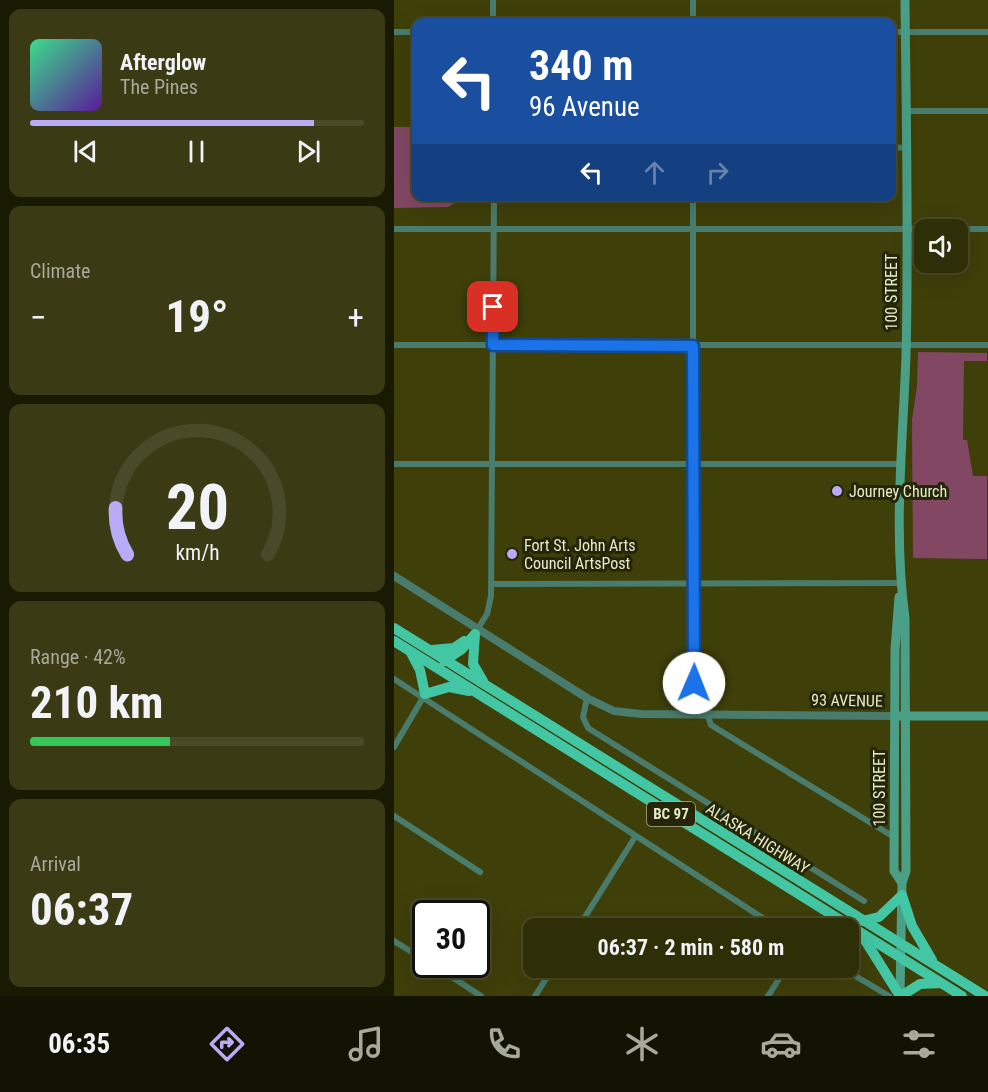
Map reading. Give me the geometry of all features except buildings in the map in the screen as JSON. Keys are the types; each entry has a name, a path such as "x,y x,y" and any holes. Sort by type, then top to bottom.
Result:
{"highway":[{"name":"ALASKA HIGHWAY","path":"394,628 470,675 483,690 900,959 962,996"},
{"path":"432,650 454,648 476,632"},
{"path":"433,665 448,660 462,650 476,632"},
{"path":"424,696 449,687 483,690 473,664 476,632"},
{"name":"ALASKA HIGHWAY","path":"394,640 451,676 483,690 985,996"},
{"path":"406,648 421,670 424,696"},
{"path":"424,696 451,676 470,675"},
{"path":"862,921 879,917 902,895 912,926 936,965"},
{"path":"862,934 900,996 920,984 940,983"}],"main road":[{"name":"100 STREET","path":"900,996 902,883 906,871 905,618 901,583 900,464 906,345 905,0"},
{"name":"100 STREET","path":"901,583 896,617 894,871 902,883"},
{"name":"93 AVENUE","path":"894,716 988,716"},
{"path":"894,779 900,808 906,817"}],"street":[{"path":"493,0 493,18"},
{"path":"693,0 693,18"},
{"path":"394,32 412,32"},
{"path":"896,32 988,32"},
{"path":"905,111 988,111"},
{"path":"896,147 905,147"},
{"path":"476,632 490,607 492,584 494,201"},
{"path":"693,201 693,713"},
{"path":"394,228 988,229"},
{"path":"394,345 988,345"},
{"path":"394,464 900,464"},
{"name":"93 AVENUE","path":"394,576 476,632 587,698 626,713 894,716"},
{"path":"492,584 901,583"},
{"path":"394,679 424,696 635,837 762,918"},
{"path":"394,747 424,696"},
{"path":"587,698 583,717 588,728 864,901"},
{"path":"707,713 711,725 894,837"},
{"path":"394,816 480,872"},
{"path":"584,918 635,837"},
{"path":"394,941 412,952"},
{"path":"453,978 481,996"},
{"path":"535,996 547,978"},
{"path":"768,996 780,978"},
{"path":"859,978 889,996"}],"shaded area":[{"path":"394,127 412,127 412,201 458,201 448,207 394,208"},
{"path":"918,352 987,353 987,361 964,361 963,440 967,440 973,476 987,476 987,559 913,558 912,420 917,386"}],"place":[{"name":"Journey Church","path":"837,491"},
{"name":"Fort St. John Arts Council ArtsPost","path":"512,554"}],"route":[{"path":"493,307 493,345 693,346 694,683"}]}
